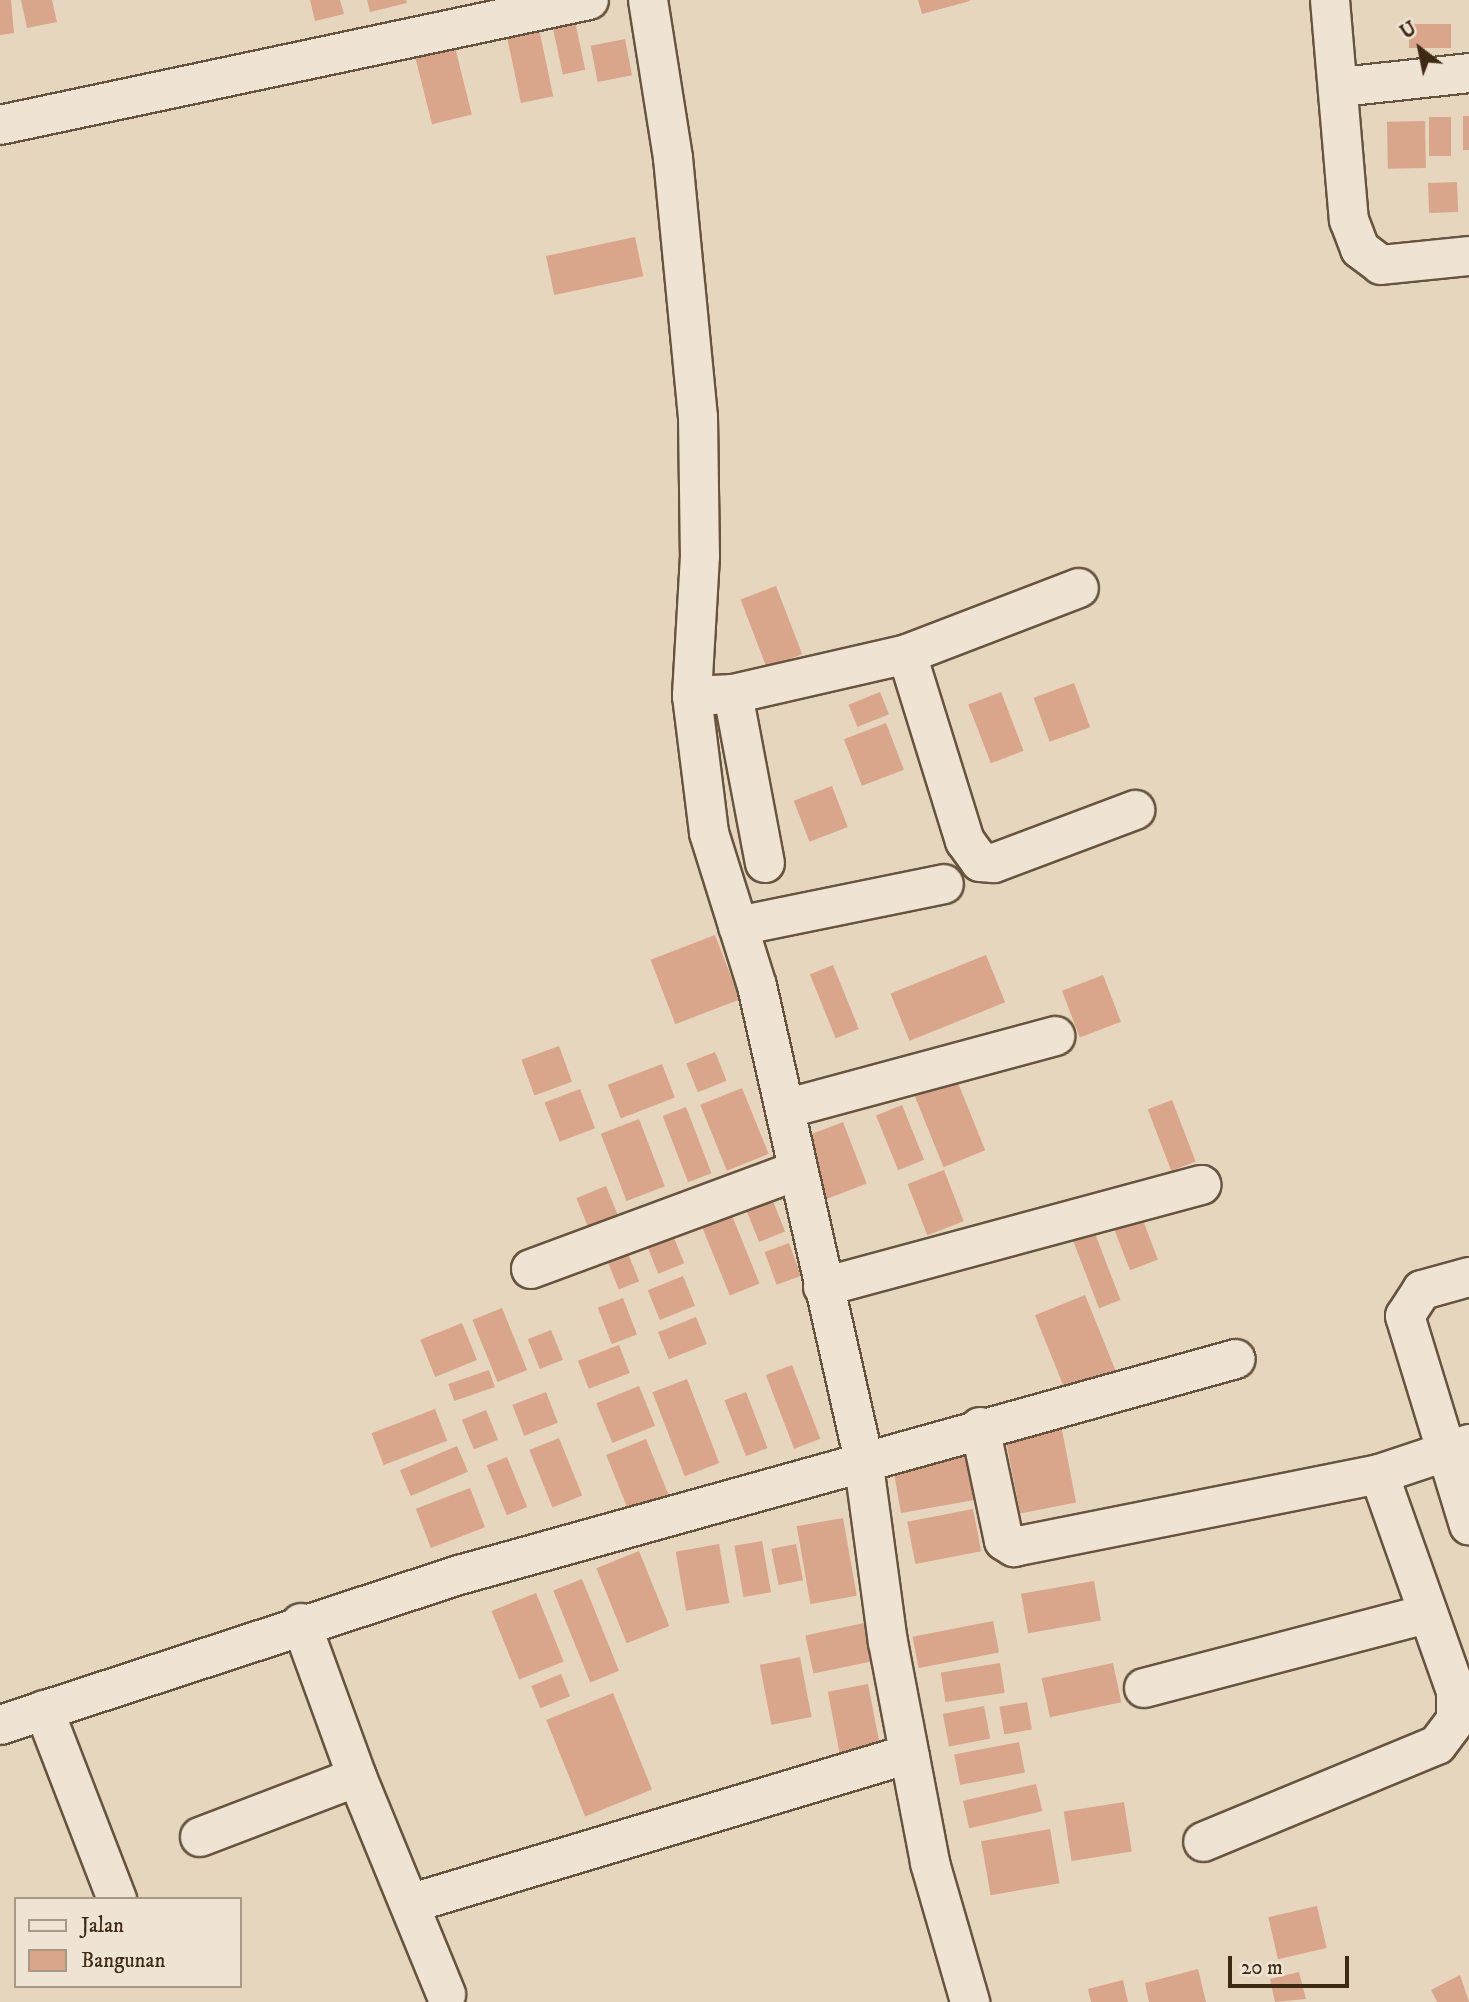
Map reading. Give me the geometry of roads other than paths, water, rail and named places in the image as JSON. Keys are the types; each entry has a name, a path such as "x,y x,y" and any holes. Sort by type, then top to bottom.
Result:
{"street":[{"path":"0,125 589,0"},
{"path":"648,0 673,158 698,417 700,556 692,696 709,833 738,926 785,1110 863,1458 909,1754 930,1863 970,2002"},
{"path":"1330,0 1341,87 1349,220 1360,249 1381,265 1423,265 1469,256"},
{"path":"1341,87 1469,73"},
{"path":"692,696 733,694 907,654 1079,588"},
{"path":"907,654 965,841 980,862 995,863 1135,810"},
{"path":"733,694 765,863"},
{"path":"738,926 944,884"},
{"path":"785,1110 1055,1035"},
{"path":"531,1269 798,1170"},
{"path":"823,1287 1201,1185"},
{"path":"1469,1277 1422,1290 1405,1316 1456,1449 1469,1525"},
{"path":"0,1726 301,1623 863,1458 1236,1359"},
{"path":"980,1427 1004,1541 1014,1547 1379,1474 1456,1449"},
{"path":"1203,1842 1437,1745 1456,1720 1456,1692 1426,1614 1379,1474"},
{"path":"1144,1688 1426,1614"},
{"path":"301,1623 357,1777 412,1903 446,1994"},
{"path":"44,1710 116,1897"},
{"path":"412,1903 909,1754"},
{"path":"200,1837 357,1777"}]}
